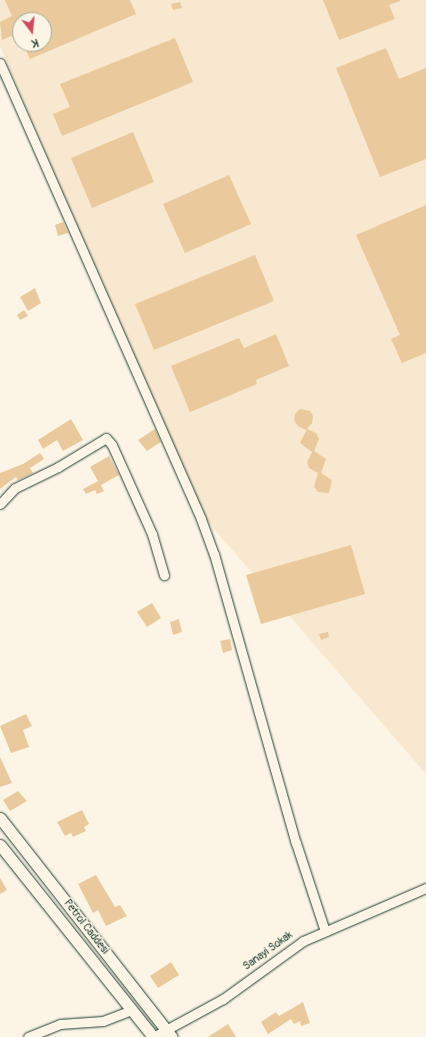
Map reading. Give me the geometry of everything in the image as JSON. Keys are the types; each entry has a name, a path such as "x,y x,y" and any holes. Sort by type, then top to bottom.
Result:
{"main road":[{"name":"Petrol Caddesi","path":"0,818 169,1033"},
{"name":"Petrol Caddesi","path":"0,845 153,1037"}],"street":[{"path":"0,63 202,519 214,554 296,842 326,931"},
{"path":"0,504 15,488 58,467 106,438 112,445 152,534 164,575"},
{"name":"Sanayi Sokak","path":"153,1037 169,1033 223,999 291,948 326,931 426,888"},
{"path":"28,1037 60,1024 103,1021 132,1010"}],"shaded area":[{"path":"0,0 426,0 426,774 197,509 0,46"}],"building":[{"path":"5,0 130,0 136,14 52,50 52,12 12,12 12,16"},
{"path":"323,0 400,1 389,5 395,19 339,40"},
{"path":"180,2 182,8 173,10 171,4"},
{"path":"12,16 12,36 2,40 0,22"},
{"path":"175,38 193,82 62,136 53,114 70,107 60,84"},
{"path":"386,48 399,79 426,68 426,159 380,177 336,68"},
{"path":"27,52 46,52 30,59"},
{"path":"133,132 154,182 92,208 71,158"},
{"path":"229,175 251,224 185,253 163,204"},
{"path":"426,205 426,353 402,363 391,339 400,335 356,235"},
{"path":"63,222 68,233 58,236 55,225"},
{"path":"255,255 274,301 154,350 135,304"},
{"path":"35,288 41,303 28,311 20,297"},
{"path":"24,310 28,316 20,320 17,315"},
{"path":"276,334 289,366 256,380 257,384 190,412 171,366 239,338 244,348"},
{"path":"300,409 310,411 313,416 312,423 306,430 298,426 294,420 295,414"},
{"path":"71,419 83,440 63,451 57,440 43,449 38,440"},
{"path":"155,429 161,442 147,451 138,440"},
{"path":"307,429 316,433 319,439 314,451 326,459 321,473 332,480 329,493 318,492 314,487 318,473 309,468 307,462 312,452 300,443"},
{"path":"40,453 44,459 30,468 33,473 18,480 16,477 0,489 0,473 23,464"},
{"path":"109,456 119,475 101,485 104,491 97,494 95,490 86,494 83,489 98,481 90,467"},
{"path":"351,545 365,594 261,624 246,575"},
{"path":"152,603 161,618 147,627 137,612"},
{"path":"179,619 182,632 173,635 170,622"},
{"path":"328,632 329,637 321,640 319,634"},
{"path":"230,639 232,650 223,653 220,641"},
{"path":"26,714 32,726 23,730 29,747 11,753 0,726"},
{"path":"0,757 12,783 0,787"},
{"path":"18,791 27,801 10,811 3,800"},
{"path":"82,810 89,824 84,827 86,831 73,837 71,833 65,836 57,822"},
{"path":"96,875 115,907 120,905 127,916 106,926 98,910 93,913 78,884"},
{"path":"0,878 7,890 0,894"},
{"path":"171,962 179,975 158,988 150,976"},
{"path":"303,1002 310,1023 301,1026 300,1021 294,1024 291,1019 268,1034 261,1022 276,1012 279,1016"},
{"path":"228,1024 236,1037 208,1037"}]}
